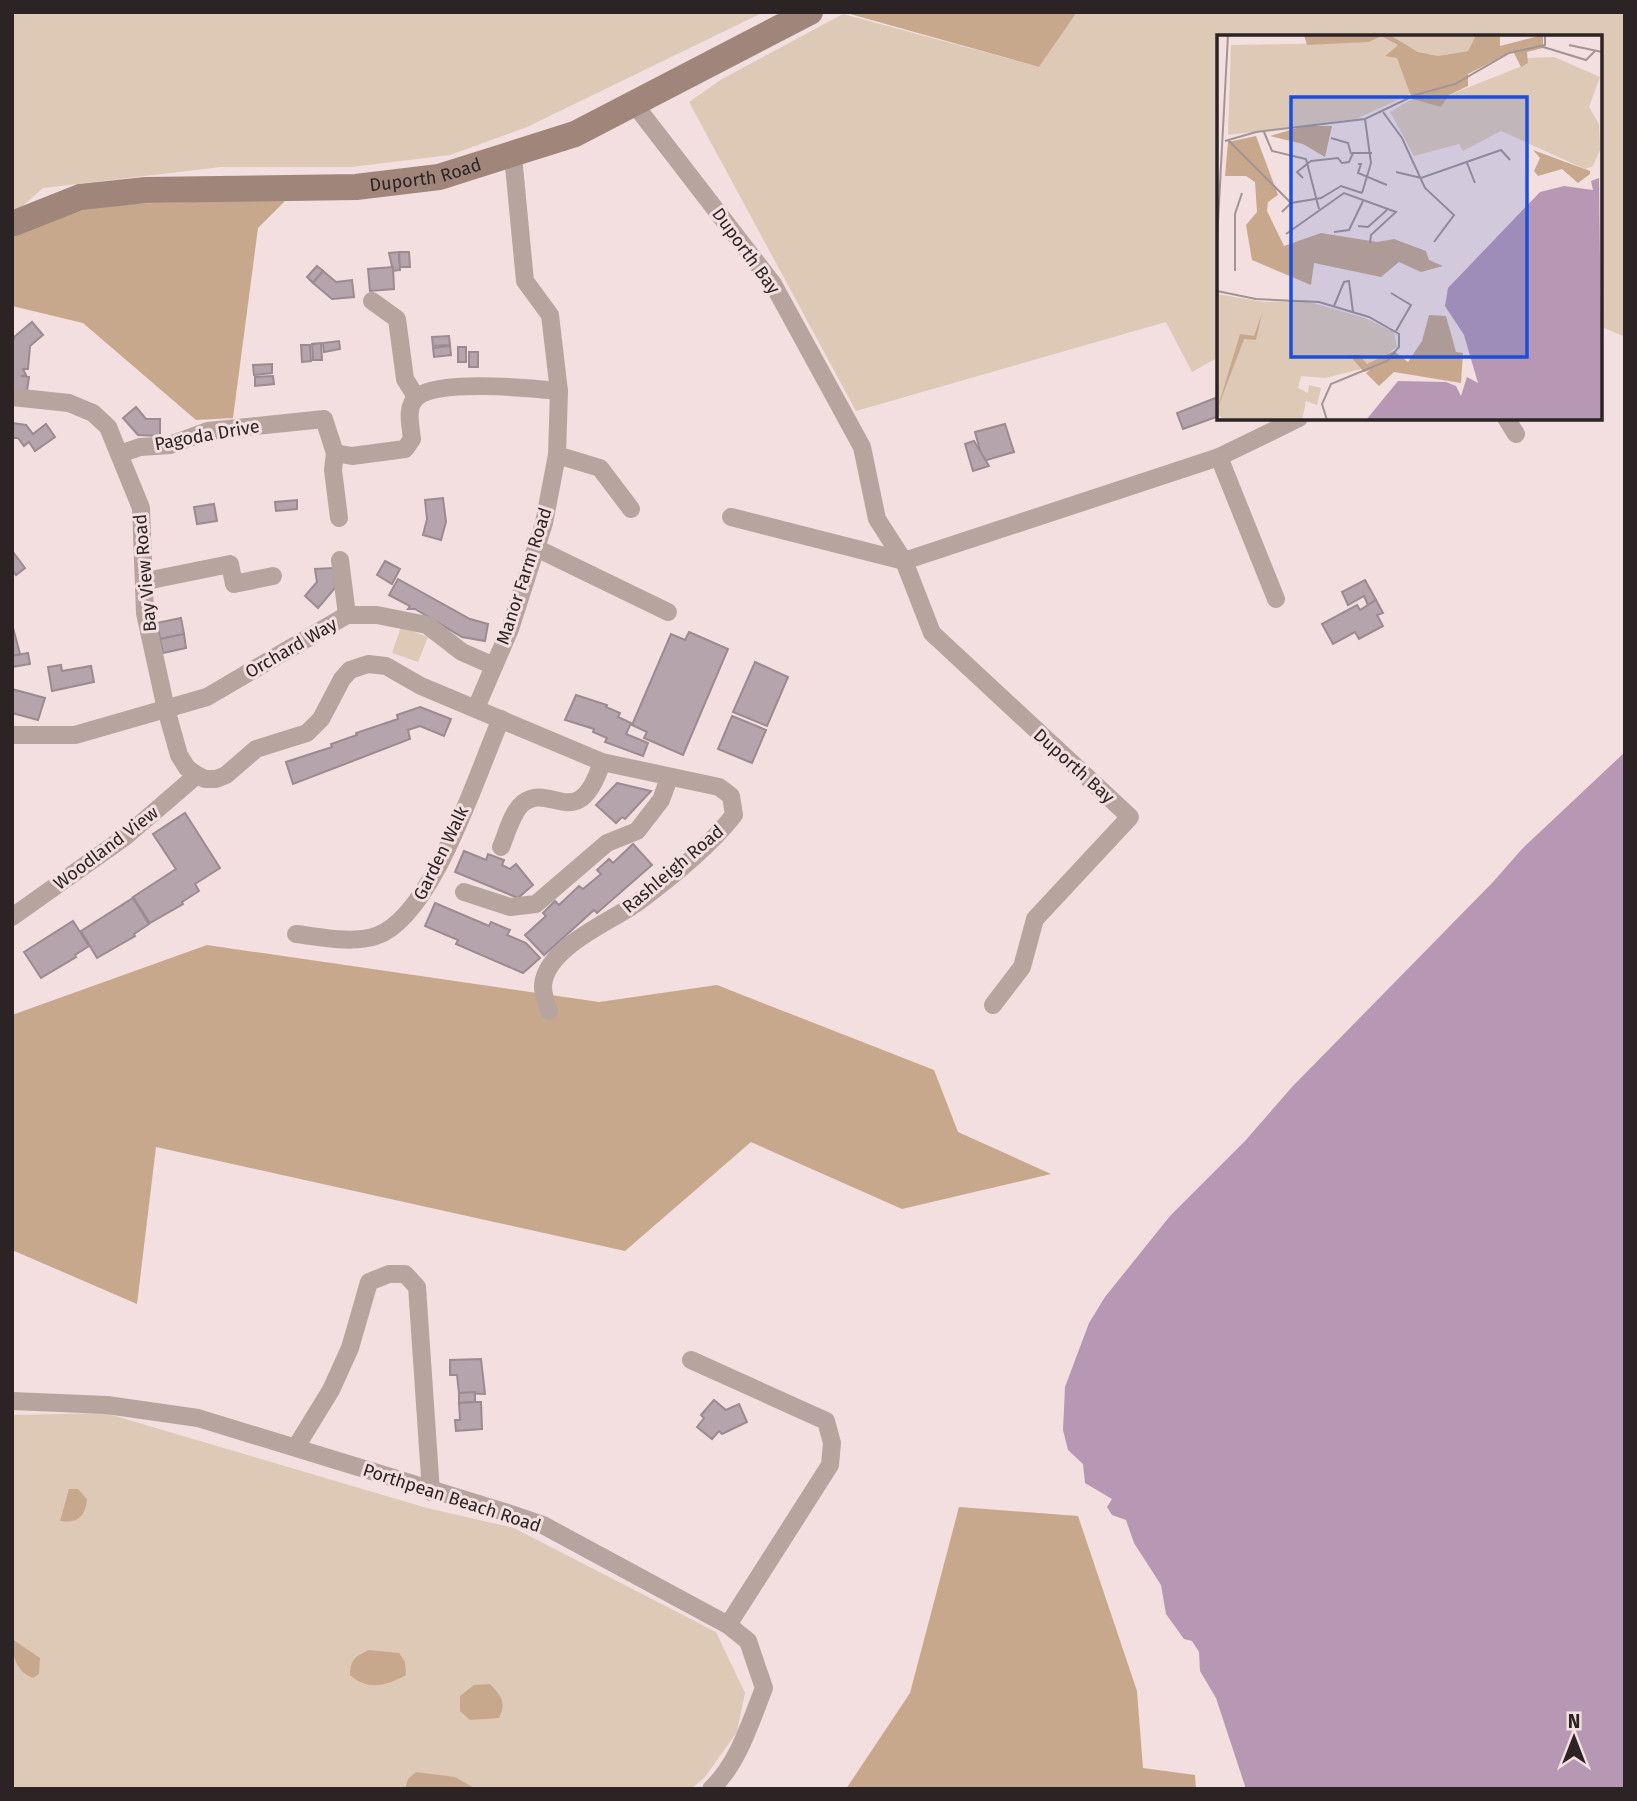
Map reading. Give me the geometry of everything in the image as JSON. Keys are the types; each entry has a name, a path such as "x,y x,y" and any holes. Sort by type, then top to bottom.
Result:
{"street":[{"name":"Duporth Road","path":"12,224 80,197 146,190 356,187 439,177 513,156 575,134 810,12"},
{"name":"Duporth Bay","path":"635,105 773,284 862,447 877,519 904,561 932,633 1130,817 1035,919 1022,967 993,1005"},
{"name":"Manor Farm Road","path":"476,708 494,666 536,548 557,455 559,391 550,315 524,281 513,156"},
{"path":"372,301 397,319 405,379 416,397"},
{"path":"339,518 333,470 335,453 352,456 405,449 412,439 409,409 416,397 433,390 487,386 559,391"},
{"name":"Bay View Road","path":"12,397 69,403 93,412 108,427 141,508 146,581 145,613 166,709 179,755 187,768 197,775"},
{"name":"Pagoda Drive","path":"120,454 140,447 170,444 208,431 324,419 335,453"},
{"path":"732,517 904,561 1219,457 1295,420"},
{"path":"557,455 600,468 631,509"},
{"path":"1219,457 1276,599"},
{"path":"536,548 668,612"},
{"path":"340,560 347,615"},
{"path":"146,581 230,564 234,584 273,576"},
{"name":"Orchard Way","path":"12,735 75,735 206,697 347,615 377,615 426,625 462,652 494,666"},
{"name":"Rashleigh Road","path":"197,775 205,779 216,779 226,775 256,749 307,733 321,719 342,679 350,670 368,664 386,666 421,686 602,762 719,787 731,796 734,816 718,835 637,903 583,934 556,958 543,984 549,1011"},
{"name":"Garden Walk","path":"296,934 356,940 374,937 403,920 417,905 438,865 501,719"},
{"path":"501,847 517,810 524,802 536,797 564,804 584,797 595,784 602,762"},
{"name":"Woodland View","path":"12,916 125,836 197,775"},
{"path":"464,892 510,908 536,904 607,843 637,831 661,800 669,778"},
{"path":"296,1447 331,1390 350,1348 369,1282 389,1274 405,1274 417,1287 431,1492"},
{"path":"691,1360 826,1421 832,1443 830,1465 728,1625"},
{"name":"Porthpean Beach Road","path":"12,1401 155,1410 198,1419 296,1447 431,1492 543,1525 728,1625 748,1641 764,1688 746,1733 719,1781 711,1789"}],"shaded area":[{"path":"12,12 764,12 527,127 450,155 351,167 221,167 43,188 19,209 12,209"},
{"path":"843,12 1077,12 1039,67"},
{"path":"1077,12 1625,12 1625,337 1602,327 1602,35 1217,35 1217,358 1192,372 1166,322 856,411 689,102 722,79 843,14 1039,67"},
{"path":"287,199 258,228 233,418 196,420 83,323 12,306 12,238 88,205"},
{"path":"401,627 428,637 418,662 392,653"},
{"path":"1625,752 1625,1789 1246,1789 1216,1698 1200,1671 1199,1652 1192,1641 1184,1639 1166,1614 1161,1585 1134,1543 1126,1520 1112,1515 1107,1507 1112,1499 1085,1483 1083,1464 1068,1450 1063,1430 1065,1387 1089,1323 1105,1297 1170,1216 1245,1141 1292,1087 1522,849"},
{"path":"207,945 599,1002 717,985 934,1070 958,1132 1051,1174 902,1209 751,1142 625,1251 156,1147 137,1304 12,1250 12,1015"},
{"path":"105,1413 427,1508 514,1528 716,1632 745,1693 737,1732 705,1777 691,1789 12,1789 12,1415"},
{"path":"69,1489 78,1489 87,1499 86,1505 80,1518 60,1521"},
{"path":"959,1507 1078,1516 1137,1691 1143,1768 1195,1775 1196,1789 846,1789 910,1693"},
{"path":"12,1639 40,1658 39,1674 33,1678 23,1672 16,1662"},
{"path":"369,1650 399,1653 405,1662 406,1675 377,1685 357,1680 350,1675 353,1662 357,1656"},
{"path":"490,1684 502,1700 503,1708 499,1718 470,1720 460,1711 460,1696 474,1685"},
{"path":"416,1772 455,1777 476,1789 405,1789 408,1779"}],"building":[{"path":"399,252 400,270 393,271 389,253"},
{"path":"399,252 409,252 410,267 400,267"},
{"path":"317,266 323,271 313,283 307,277"},
{"path":"393,267 394,289 370,291 368,269"},
{"path":"323,271 336,282 352,280 354,297 332,299 313,283"},
{"path":"32,322 43,335 30,346 28,369 23,369 26,375 21,376 29,377 27,391 12,390 14,337"},
{"path":"449,336 450,345 433,346 432,337"},
{"path":"339,341 340,349 324,352 323,343"},
{"path":"321,343 322,360 313,360 312,344"},
{"path":"301,345 310,345 311,361 302,362"},
{"path":"450,346 451,355 434,357 433,348"},
{"path":"458,347 466,347 466,362 458,362"},
{"path":"469,352 478,352 478,367 469,367"},
{"path":"272,364 272,373 254,375 253,365"},
{"path":"273,376 274,384 255,386 255,377"},
{"path":"1217,397 1217,417 1183,429 1177,413"},
{"path":"136,407 146,419 160,419 160,436 138,435 123,418"},
{"path":"12,423 26,425 33,434 46,424 55,437 35,451 29,442 24,446 18,438 12,438"},
{"path":"1005,424 1014,452 983,461 975,432"},
{"path":"974,441 989,466 973,471 965,444"},
{"path":"443,498 446,522 441,540 423,535 427,519 425,500"},
{"path":"297,500 297,509 276,511 275,502"},
{"path":"214,504 217,521 197,524 194,507"},
{"path":"13,552 25,568 16,575 12,570"},
{"path":"385,561 400,569 392,584 377,575"},
{"path":"334,568 335,588 318,608 305,596 317,582 315,569"},
{"path":"398,579 470,619 488,624 485,641 462,637 415,609 408,609 410,606 389,595"},
{"path":"1365,580 1376,600 1368,605 1364,596 1348,605 1342,592"},
{"path":"1376,600 1383,613 1377,615 1383,626 1359,639 1355,632 1333,644 1322,624 1357,605 1360,610"},
{"path":"181,618 184,634 160,639 157,623"},
{"path":"12,624 20,654 12,656"},
{"path":"689,632 728,649 683,755 644,738 647,732 632,725 671,634 685,640"},
{"path":"184,634 186,648 163,653 160,639"},
{"path":"28,653 30,664 12,667 12,656"},
{"path":"755,662 788,677 767,726 733,712"},
{"path":"61,665 62,671 91,666 94,682 52,691 48,667"},
{"path":"12,689 45,698 38,720 12,713"},
{"path":"576,695 607,705 606,707 620,713 618,717 631,723 626,734 648,743 643,756 605,742 607,738 593,732 594,729 565,720"},
{"path":"420,707 451,719 444,736 420,726 408,730 410,739 293,784 286,762 332,747 331,744 398,719 397,715"},
{"path":"732,716 766,730 752,763 718,749"},
{"path":"617,783 651,791 625,819 622,817 616,823 596,805"},
{"path":"185,813 220,868 195,884 199,891 182,902 183,904 150,923 133,897 176,869 153,834"},
{"path":"633,844 652,865 597,913 594,910 544,955 525,935 546,916 543,913 555,901 559,905 579,886 583,889 601,874 597,870 609,859 613,863"},
{"path":"464,851 486,860 488,854 504,860 502,865 510,869 516,864 533,885 518,898 455,872"},
{"path":"133,898 149,924 134,934 135,936 97,958 81,931"},
{"path":"435,903 489,926 491,922 510,930 507,935 526,943 540,958 523,973 456,944 458,940 425,926"},
{"path":"73,921 89,946 41,978 24,952"},
{"path":"481,1359 485,1394 459,1393 457,1375 450,1375 450,1360"},
{"path":"475,1392 475,1402 459,1403 459,1393"},
{"path":"714,1400 726,1410 739,1404 747,1422 722,1434 719,1431 712,1439 697,1427 704,1418 701,1415"},
{"path":"481,1402 482,1429 456,1431 455,1420 460,1420 459,1403"}]}
